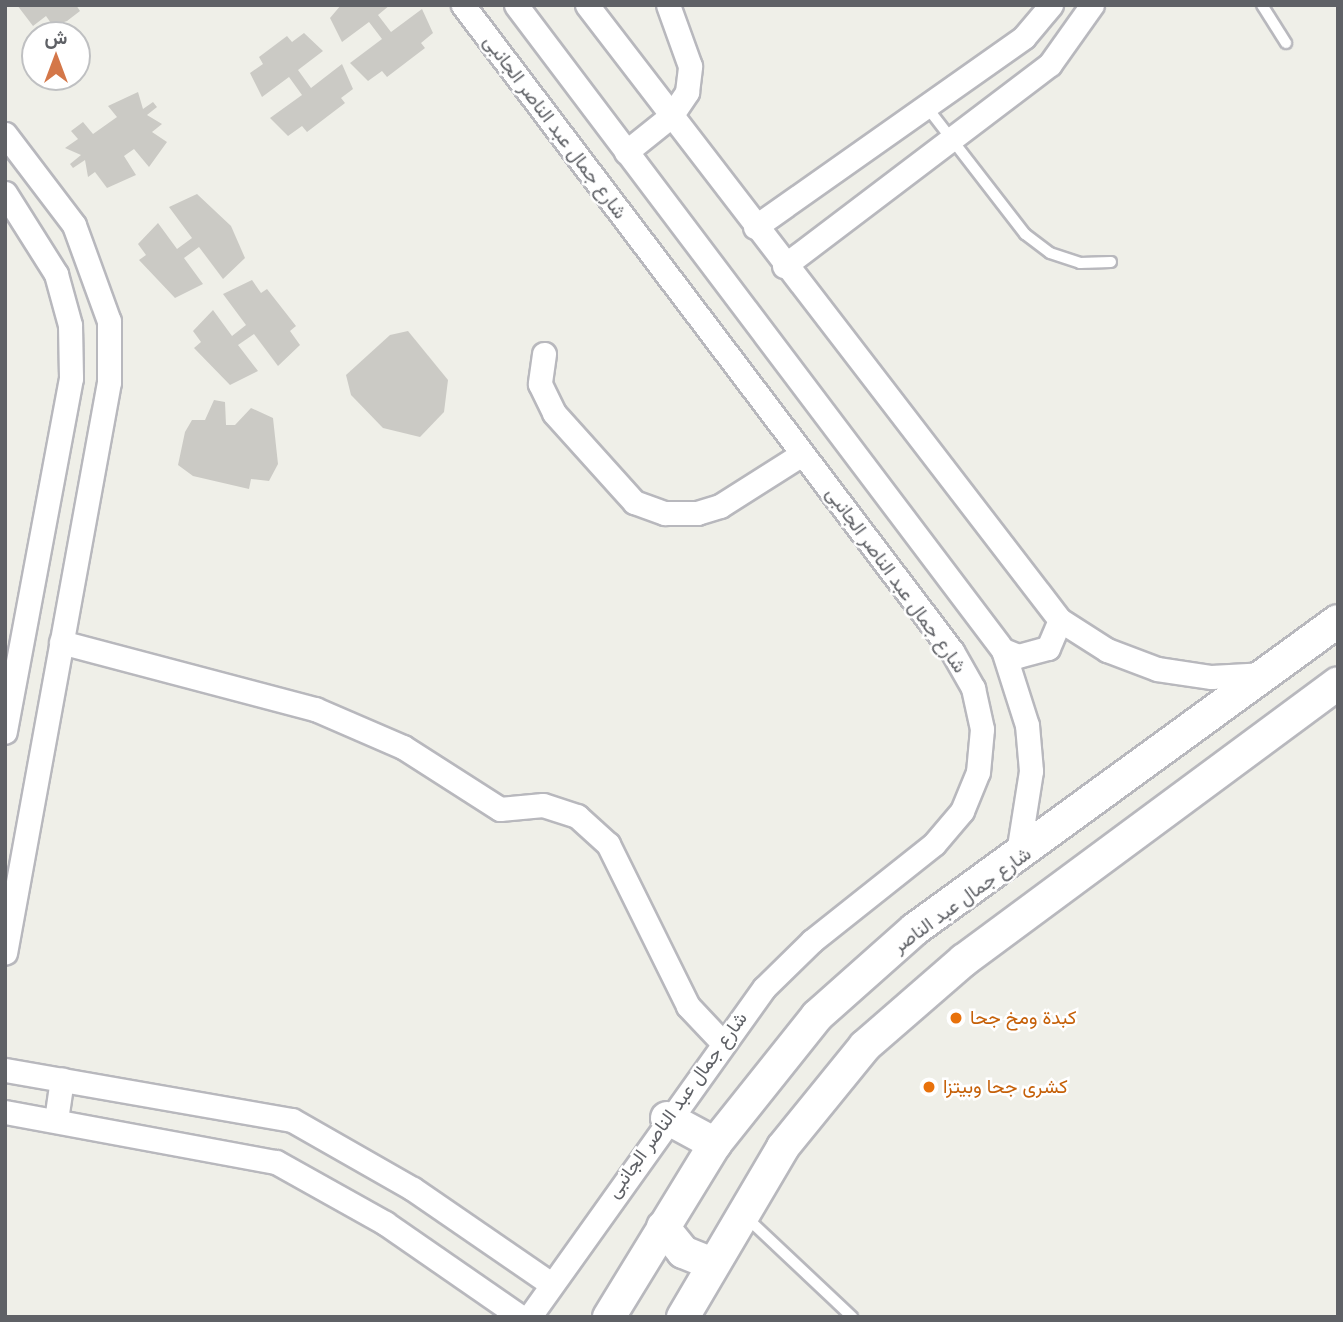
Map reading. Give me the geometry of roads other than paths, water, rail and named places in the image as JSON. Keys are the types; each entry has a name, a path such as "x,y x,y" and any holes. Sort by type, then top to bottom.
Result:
{"main road":[{"name":"شارع جمال عبد الناصر","path":"609,1317 715,1144 817,1016 915,929 1016,862 1338,621"},
{"path":"683,1317 744,1214 822,1095 912,1001 1338,683"},
{"path":"667,1118 715,1144"},
{"path":"663,1227 683,1252 713,1264"}],"street":[{"name":"شارع جمال عبد الناصر الجانبى","path":"463,5 802,454 973,688 982,729 978,772 962,811 934,844 812,941 721,1041 529,1317"},
{"path":"516,5 1003,650 1027,725 1031,771 1016,862"},
{"path":"587,5 784,267 1060,620 1107,650 1157,669 1211,677 1266,674"},
{"path":"755,227 1024,37 1051,5"},
{"path":"784,267 1050,64 1092,5"},
{"path":"626,152 671,116 687,92 690,66 673,7"},
{"path":"5,134 74,225 109,321 109,382 5,953"},
{"path":"5,193 56,274 69,325 71,378 5,732"},
{"path":"544,354 540,384 554,413 634,502 664,513 697,513 720,506 802,454"},
{"path":"1003,650 1034,655 1057,635 1060,620"},
{"path":"61,642 314,709 403,747 500,809 543,805 577,816 608,844 688,1006 721,1041"},
{"path":"5,1070 292,1120 413,1189 551,1284"},
{"path":"56,1120 62,1079"},
{"path":"5,1112 276,1162 385,1223 521,1317"}],"lane":[{"path":"1262,5 1286,43"},
{"path":"925,105 1042,247 1080,262 1111,262"},
{"path":"744,1214 852,1317"}],"place":[{"name":"كبدة ومخ جحا","path":"956,1018"},
{"name":"كشرى جحا وبيتزا","path":"929,1087"}]}
